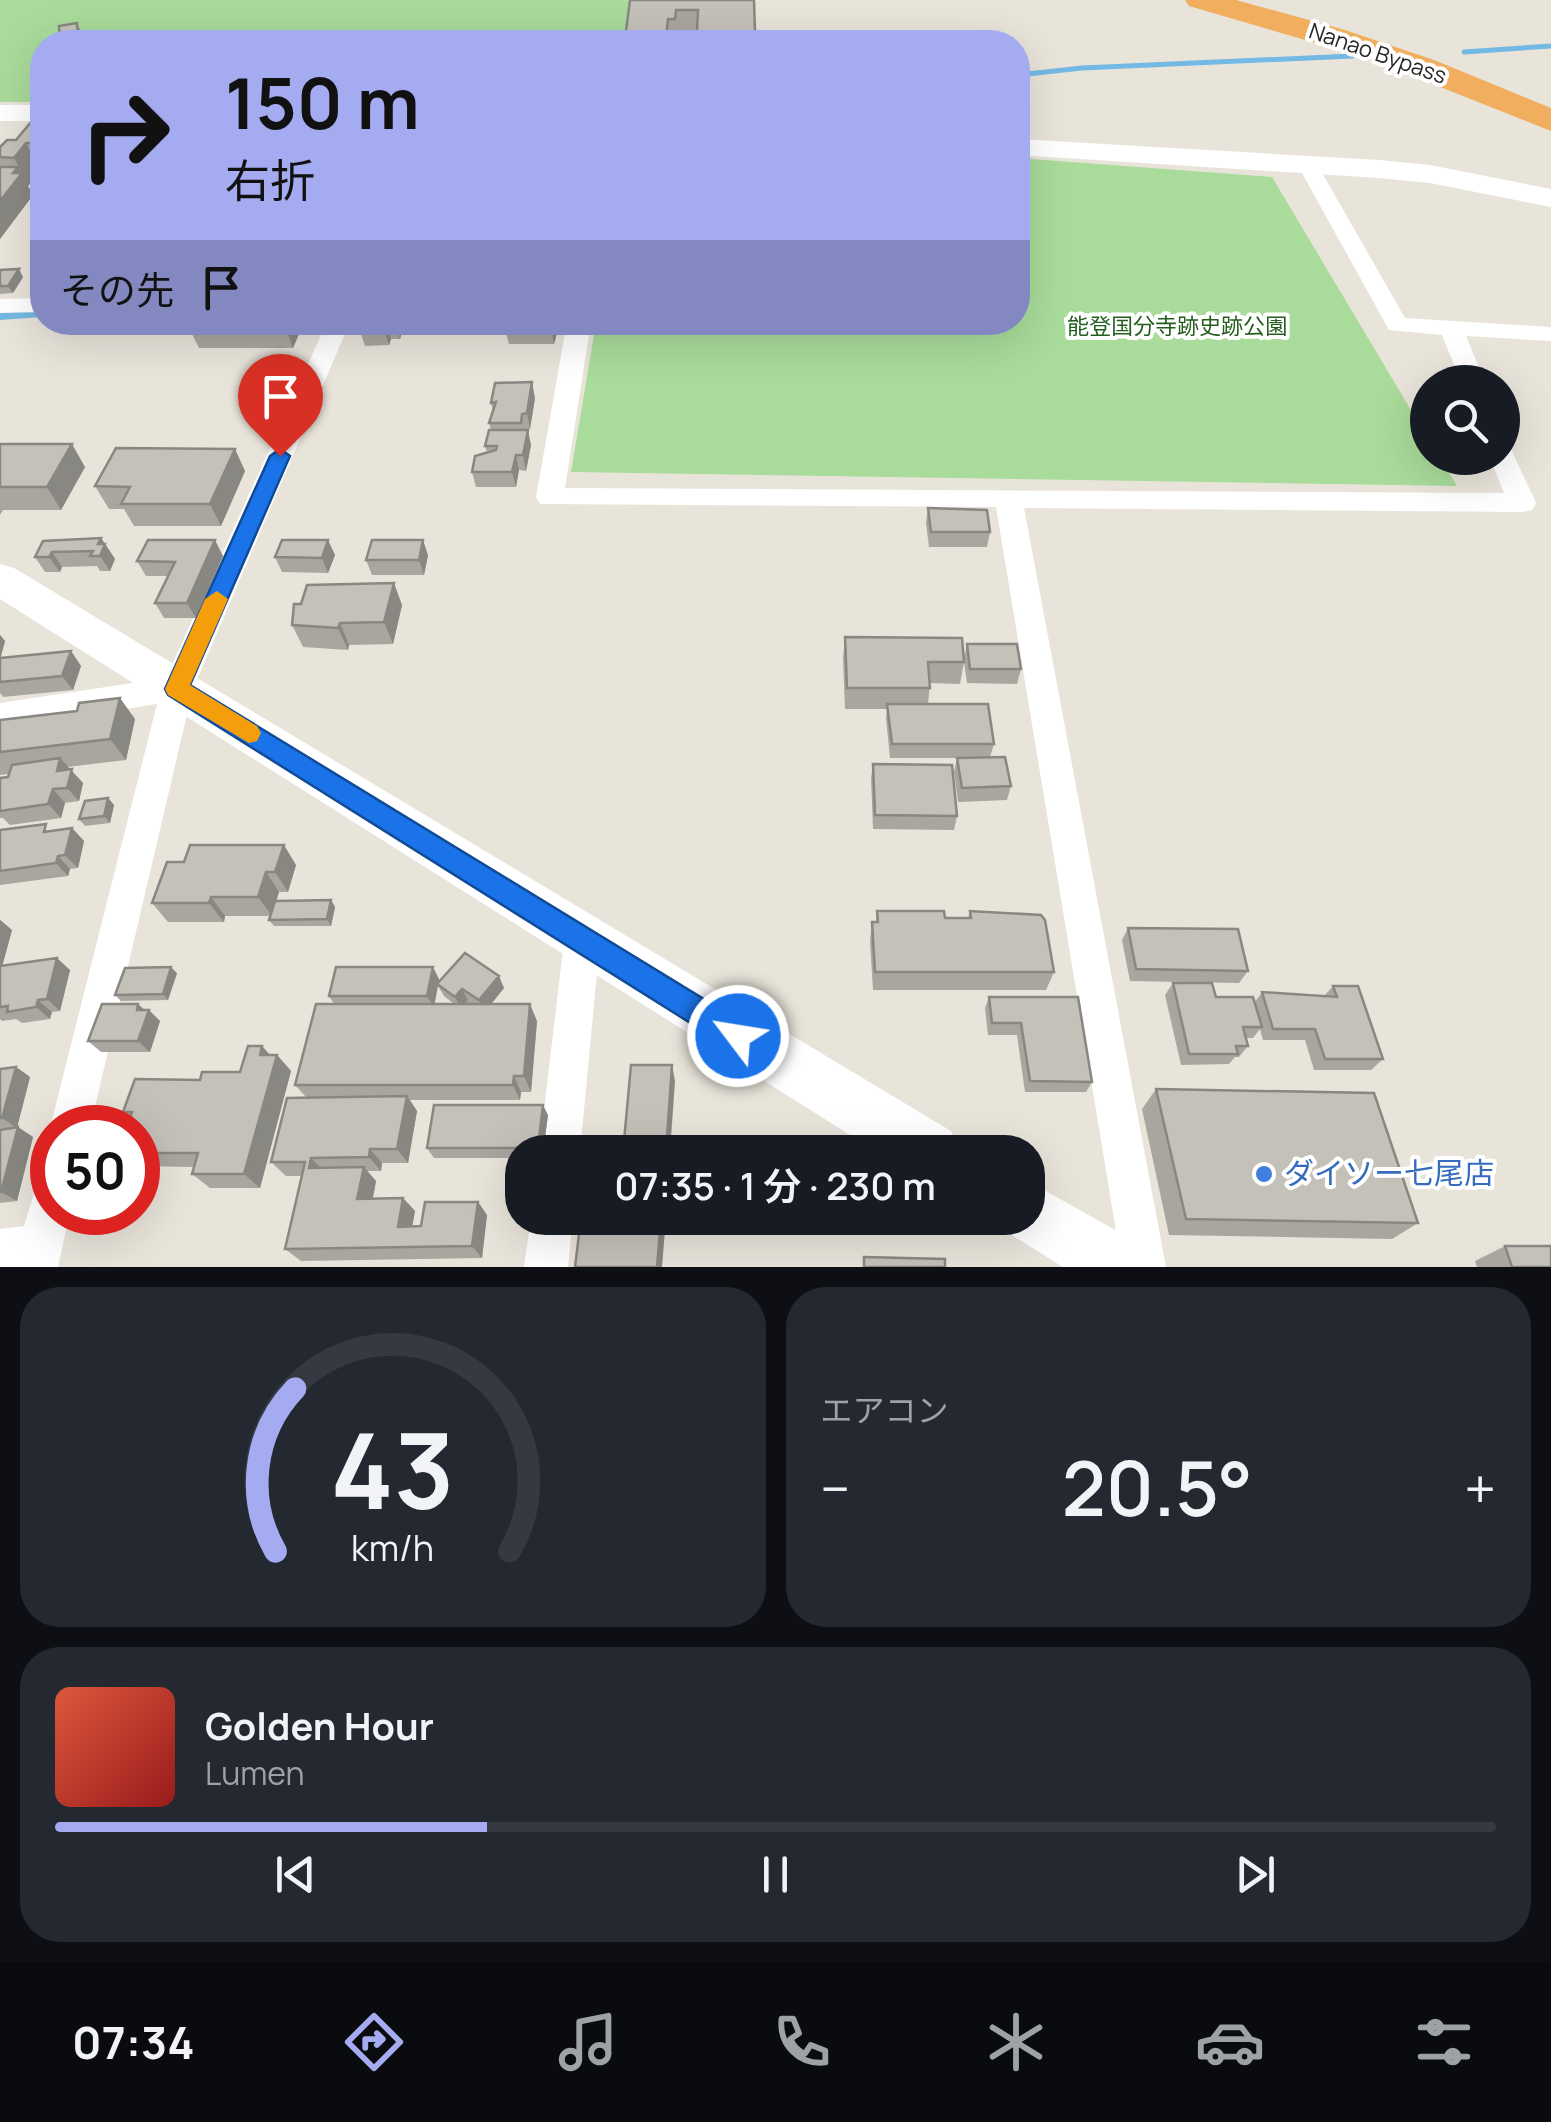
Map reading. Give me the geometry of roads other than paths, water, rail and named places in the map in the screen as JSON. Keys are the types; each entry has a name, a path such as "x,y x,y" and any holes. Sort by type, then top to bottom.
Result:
{"highway":[{"name":"Nanao Bypass","path":"1200,0 1335,36 1504,98 1551,121"}],"main road":[{"path":"0,113 30,113"},
{"path":"1030,147 1430,174 1551,198"},
{"path":"0,579 582,942 902,1135"},
{"path":"1045,1221 1120,1267"}],"street":[{"path":"1307,164 1396,325 1551,334"},
{"path":"0,306 30,305"},
{"path":"1451,327 1466,365"},
{"path":"76,1105 176,689 333,335"},
{"path":"576,335 550,498 1008,497 1522,504 1510,475"},
{"path":"1008,497 1144,1267"},
{"path":"0,716 92,705 176,689"},
{"path":"561,1135 582,942"},
{"path":"546,1267 550,1235"}],"waterway":[{"path":"1464,52 1551,46"},
{"path":"1030,74 1353,56"},
{"path":"0,316 30,314"}],"place":[{"name":"ダイソー七尾店","path":"1264,1174"}],"park label":[{"name":"能登国分寺跡史跡公園","path":"1177,326"}]}
